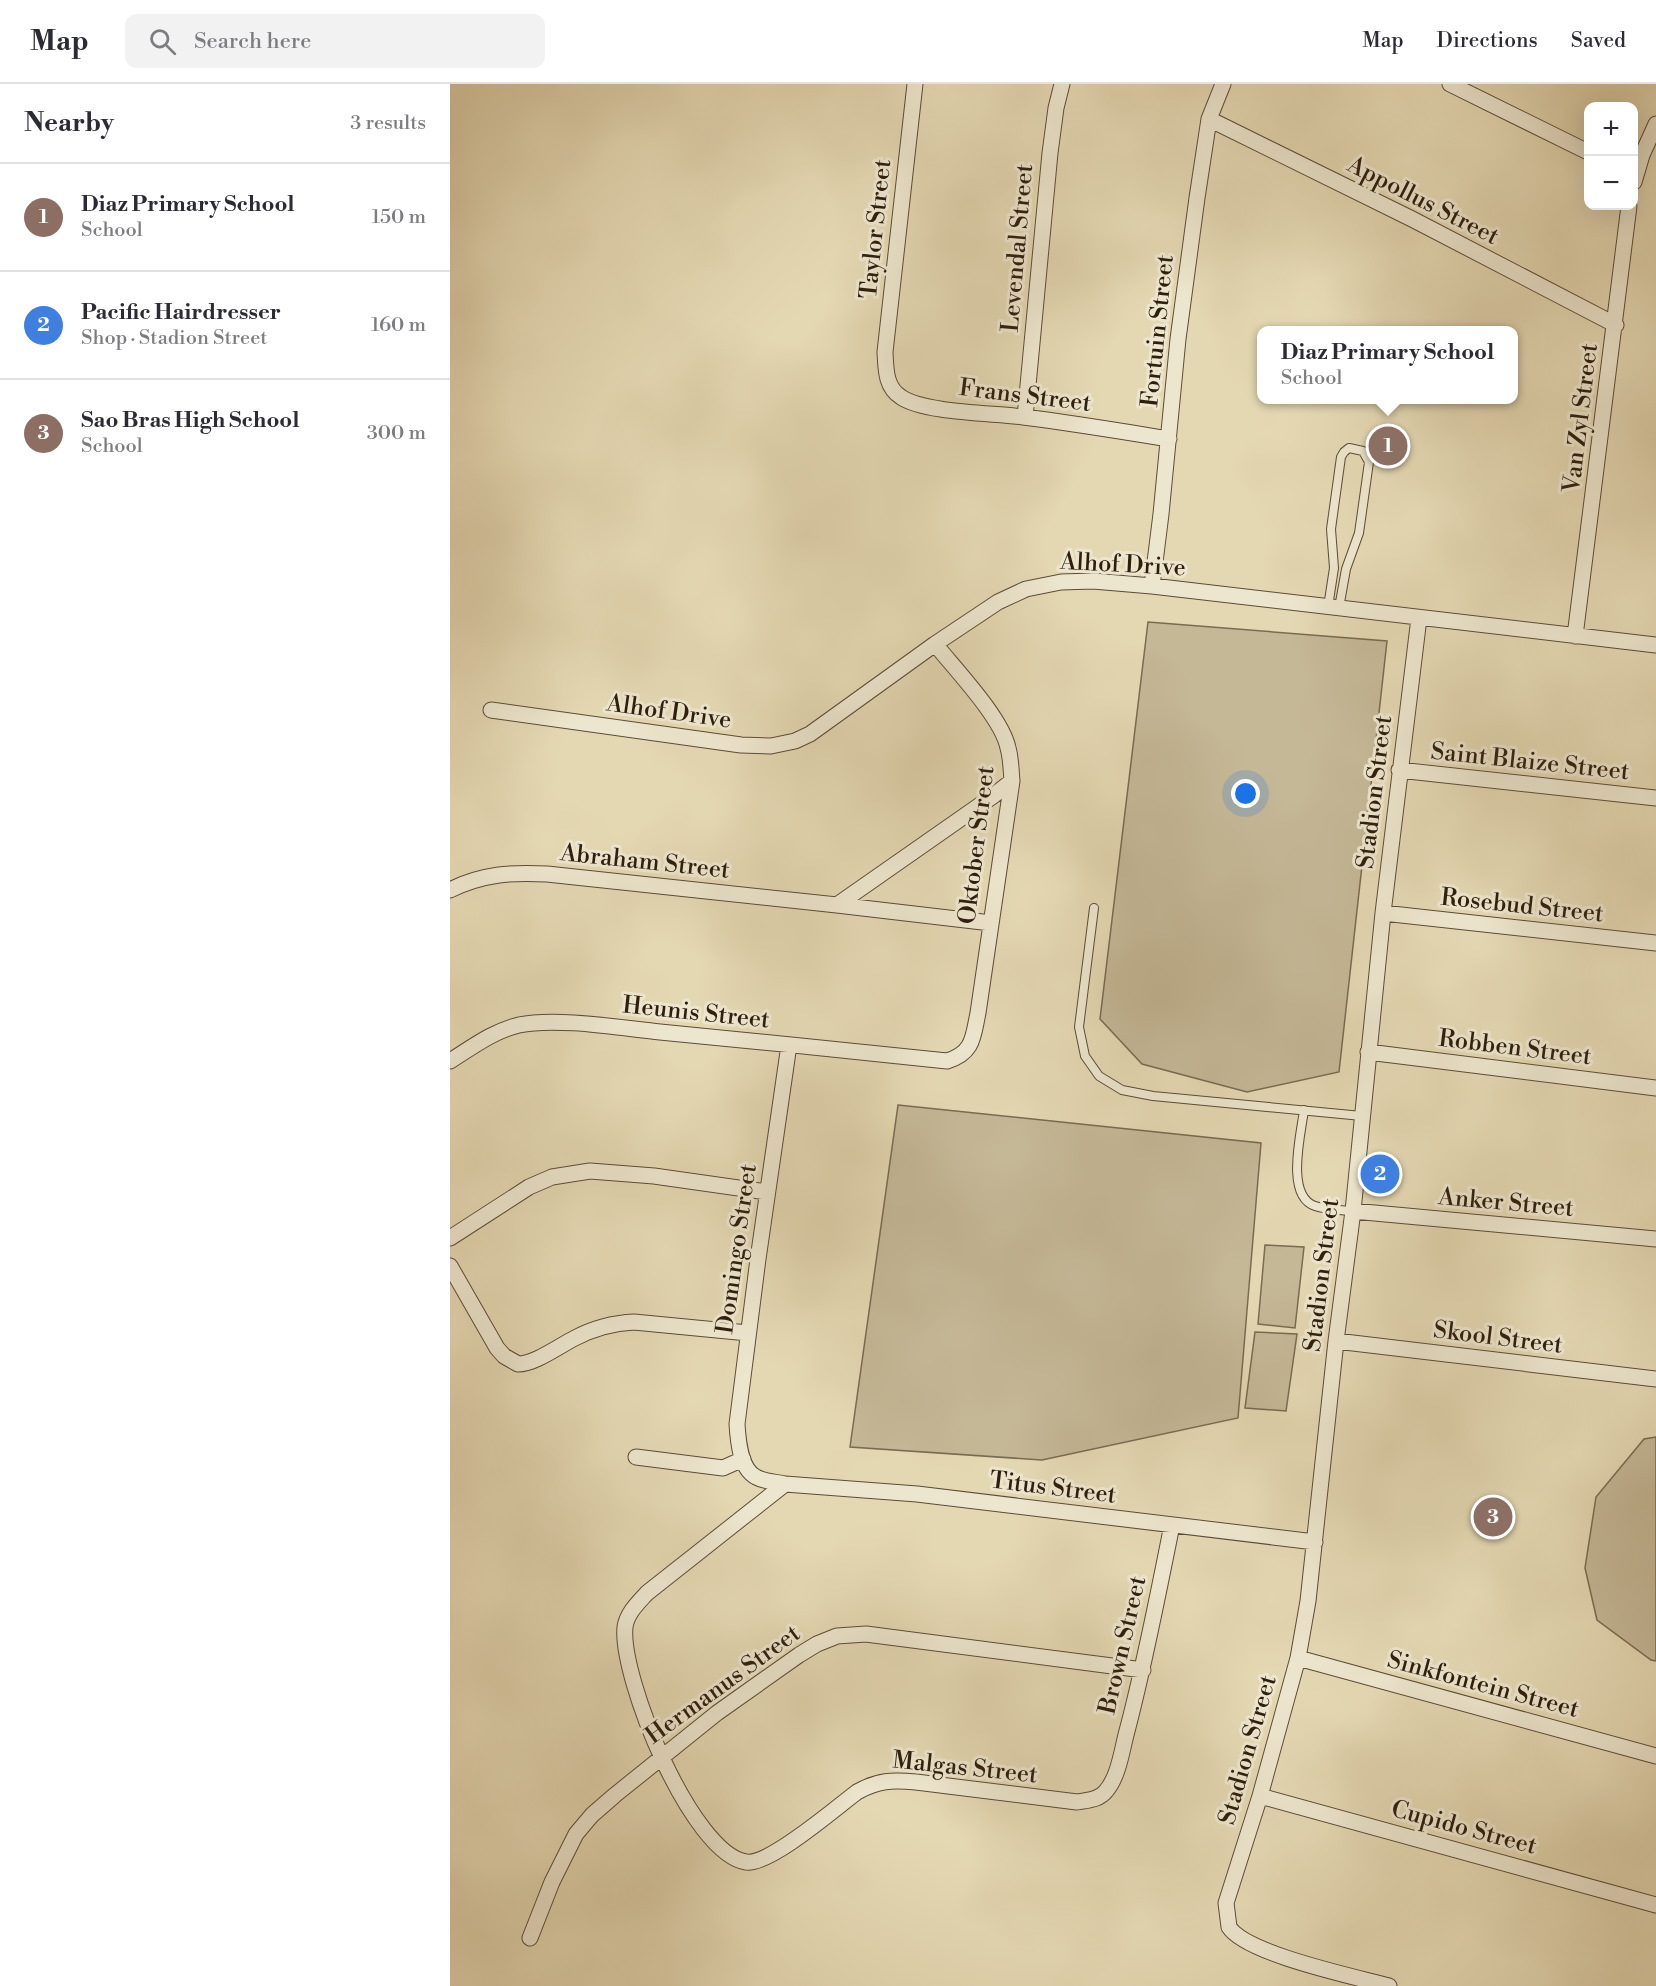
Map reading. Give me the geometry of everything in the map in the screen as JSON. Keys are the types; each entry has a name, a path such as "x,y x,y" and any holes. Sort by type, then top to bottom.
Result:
{"street":[{"name":"Taylor Street","path":"887,379 885,352 915,84"},
{"name":"Levendal Street","path":"1025,417 1050,153 1062,84"},
{"name":"Fortuin Street","path":"1152,586 1197,198 1209,119 1223,84"},
{"path":"1450,84 1584,150"},
{"name":"Appollus Street","path":"1209,119 1412,219 1616,325"},
{"path":"1638,167 1656,124"},
{"name":"Van Zyl Street","path":"1575,636 1616,325 1629,210"},
{"name":"Frans Street","path":"887,379 900,397 931,408 1025,417 1169,439"},
{"name":"Alhof Drive","path":"491,710 741,745 771,746 795,741 810,734 935,644 998,602 1026,590 1061,582 1093,581 1152,586 1656,645"},
{"name":"Stadion Street","path":"1389,1986 1265,1950 1243,1940 1230,1927 1226,1903 1260,1796 1298,1659 1315,1542 1336,1341 1353,1211 1399,770 1419,618"},
{"name":"Oktober Street","path":"935,644 1004,734 1012,781 973,1038 964,1053 947,1061"},
{"name":"Saint Blaize Street","path":"1399,770 1656,798"},
{"path":"837,905 1012,781"},
{"name":"Abraham Street","path":"450,890 474,879 492,875 547,874 991,923"},
{"name":"Rosebud Street","path":"1383,913 1656,943"},
{"name":"Heunis Street","path":"450,1061 489,1036 519,1025 539,1023 599,1026 947,1061"},
{"name":"Domingo Street","path":"743,1459 737,1424 767,1192 789,1045"},
{"name":"Robben Street","path":"1368,1052 1656,1088"},
{"path":"450,1238 544,1180 590,1171 654,1176 767,1192"},
{"name":"Anker Street","path":"1353,1211 1656,1239"},
{"path":"450,1266 498,1348 504,1356 518,1364 531,1362 598,1328 618,1323 634,1322 748,1333"},
{"name":"Skool Street","path":"1336,1341 1656,1379"},
{"path":"636,1457 723,1468 743,1459"},
{"name":"Titus Street","path":"743,1459 754,1476 785,1484 917,1494 1315,1542"},
{"path":"660,1757 646,1722 627,1655 625,1624 632,1610 647,1593 785,1484"},
{"name":"Brown Street","path":"1115,1775 1143,1670 1172,1525"},
{"name":"Hermanus Street","path":"530,1938 552,1882 576,1834 600,1808 717,1713 817,1644 837,1636 866,1634 1143,1670"},
{"name":"Sinkfontein Street","path":"1298,1659 1656,1756"},
{"name":"Malgas Street","path":"660,1757 683,1797 719,1848 730,1857 748,1863 769,1857 872,1783 892,1780 916,1782 1077,1802 1099,1798 1107,1790 1115,1775"},
{"name":"Cupido Street","path":"1260,1796 1656,1905"}],"lane":[{"path":"1349,448 1363,451 1369,462 1359,533 1333,608 1334,568 1331,529 1341,457 1349,448"},
{"path":"1094,908 1079,1027 1085,1056 1099,1076 1122,1090 1153,1096 1362,1116"},
{"path":"1304,1110 1296,1174 1299,1189 1304,1199 1314,1206 1353,1211"}],"shaded area":[{"path":"1148,622 1387,641 1339,1072 1247,1092 1142,1064 1100,1019"},
{"path":"898,1105 1261,1143 1238,1418 1042,1460 850,1447"},
{"path":"1265,1245 1304,1247 1295,1328 1258,1324"},
{"path":"1255,1332 1297,1334 1286,1411 1245,1408"},
{"path":"1656,1437 1656,1661 1651,1660 1597,1620 1585,1568 1596,1497 1644,1439"}],"place":[{"name":"Diaz Primary School","path":"1388,446"},
{"name":"Pacific Hairdresser","path":"1380,1174"},
{"name":"Sao Bras High School","path":"1493,1517"}]}
